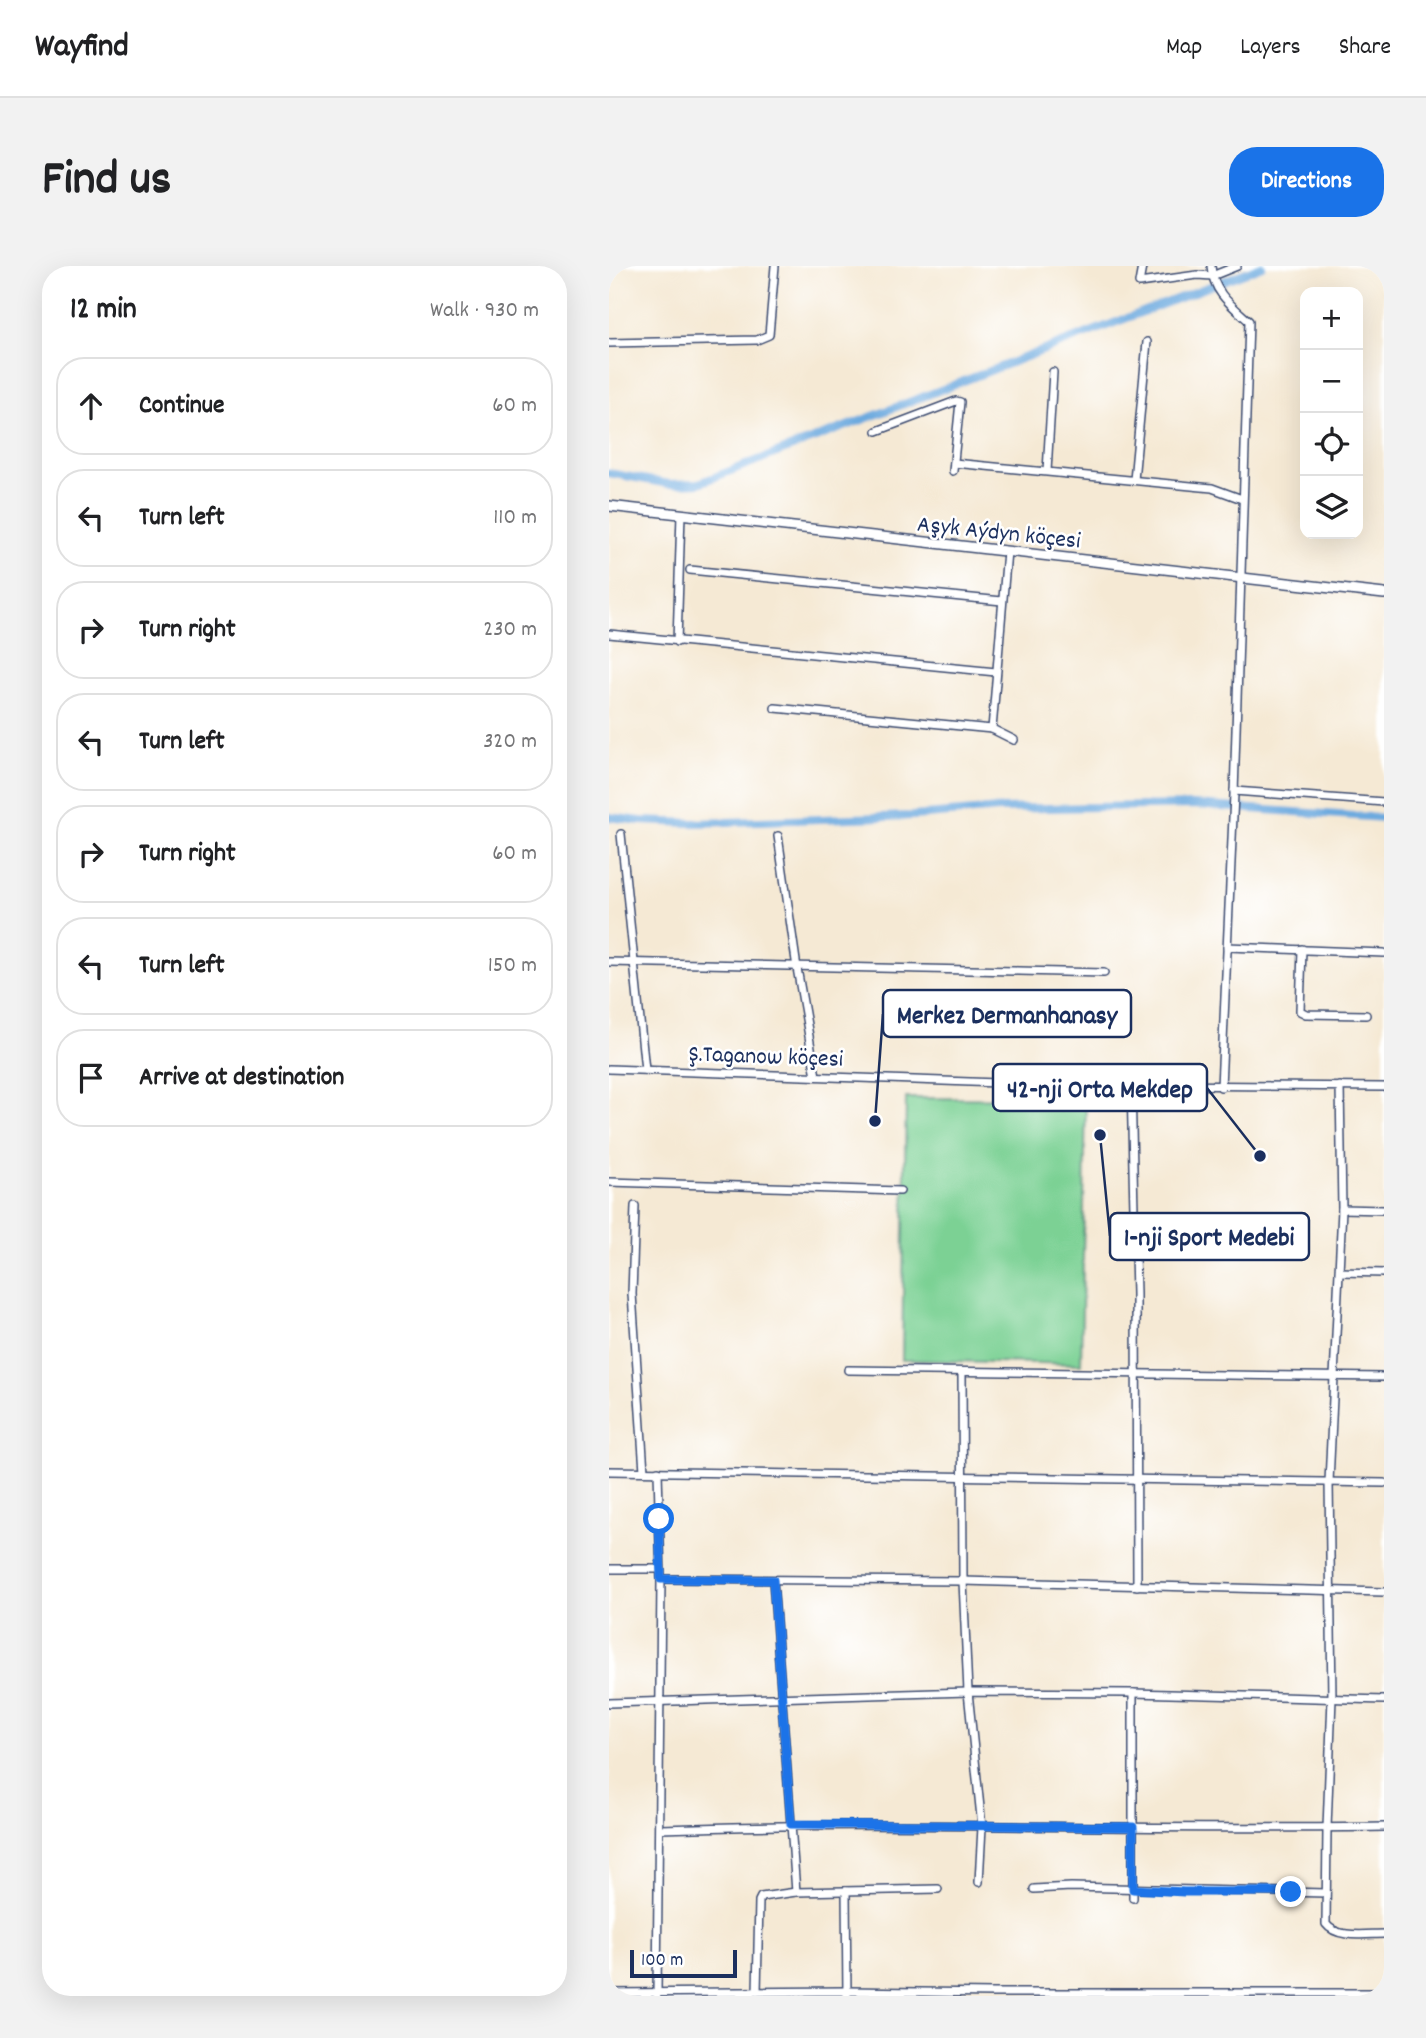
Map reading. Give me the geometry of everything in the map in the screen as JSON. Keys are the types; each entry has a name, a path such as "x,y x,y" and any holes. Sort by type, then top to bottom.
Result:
{"main road":[{"name":"Aşyk Aýdyn köçesi","path":"609,506 1384,594"}],"street":[{"path":"609,343 757,340 769,335 775,266"},
{"path":"1197,275 1200,266"},
{"path":"1211,266 1212,276 1221,296 1249,321 1234,793 1221,1087"},
{"path":"1142,267 1139,283 1197,275 1212,276 1237,266"},
{"path":"1134,480 1147,342"},
{"path":"1047,471 1053,372"},
{"path":"877,431 956,401 960,402 953,467 1047,471 1212,488 1242,499"},
{"path":"677,642 681,514"},
{"path":"992,729 1007,551"},
{"path":"690,570 1002,601"},
{"path":"609,634 996,672"},
{"path":"775,708 992,729 1014,740"},
{"path":"1234,793 1384,802"},
{"path":"621,834 645,1070"},
{"path":"778,836 816,1076"},
{"path":"1227,947 1384,953"},
{"path":"1302,949 1300,1011 1306,1014 1366,1015"},
{"path":"609,962 1104,973"},
{"name":"Ş.Taganow köçesi","path":"609,1069 1131,1085 1384,1087"},
{"path":"1131,1085 1138,1478 1137,1586"},
{"path":"1341,1086 1342,1209 1329,1482 1332,1698 1326,1924 1338,1933 1384,1934"},
{"path":"609,1182 899,1191"},
{"path":"635,1206 632,1294 644,1471"},
{"path":"1342,1209 1384,1210"},
{"path":"1340,1272 1384,1273"},
{"path":"848,1370 1384,1377"},
{"path":"962,1372 963,1580 968,1692 982,1827 979,1882"},
{"path":"609,1471 1384,1483"},
{"path":"657,1995 661,1579 658,1471"},
{"path":"609,1569 660,1569"},
{"path":"661,1579 963,1580 1384,1592"},
{"path":"773,1580 796,1892"},
{"path":"609,1703 783,1700 968,1692 1133,1693 1384,1700"},
{"path":"1133,1693 1133,1893"},
{"path":"660,1829 791,1824 1384,1827"},
{"path":"757,1992 761,1897 796,1892 938,1889"},
{"path":"1034,1889 1133,1893 1326,1893"},
{"path":"846,1891 847,1993"},
{"path":"609,1993 1384,1993"}],"green space":[{"path":"906,1098 1086,1099 1081,1364 902,1360"}],"waterway":[{"path":"609,473 669,484 699,483 1262,266"},
{"path":"609,817 693,823 913,816 999,809 1194,805 1384,818"}],"place":[{"name":"Merkez Dermanhanasy","path":"875,1121"},
{"name":"1-nji Sport Medebi","path":"1100,1135"},
{"name":"42-nji Orta Mekdep","path":"1260,1156"}],"route":[{"path":"659,1519 661,1579 773,1580 791,1824 1133,1827 1133,1889 1291,1892"}]}
